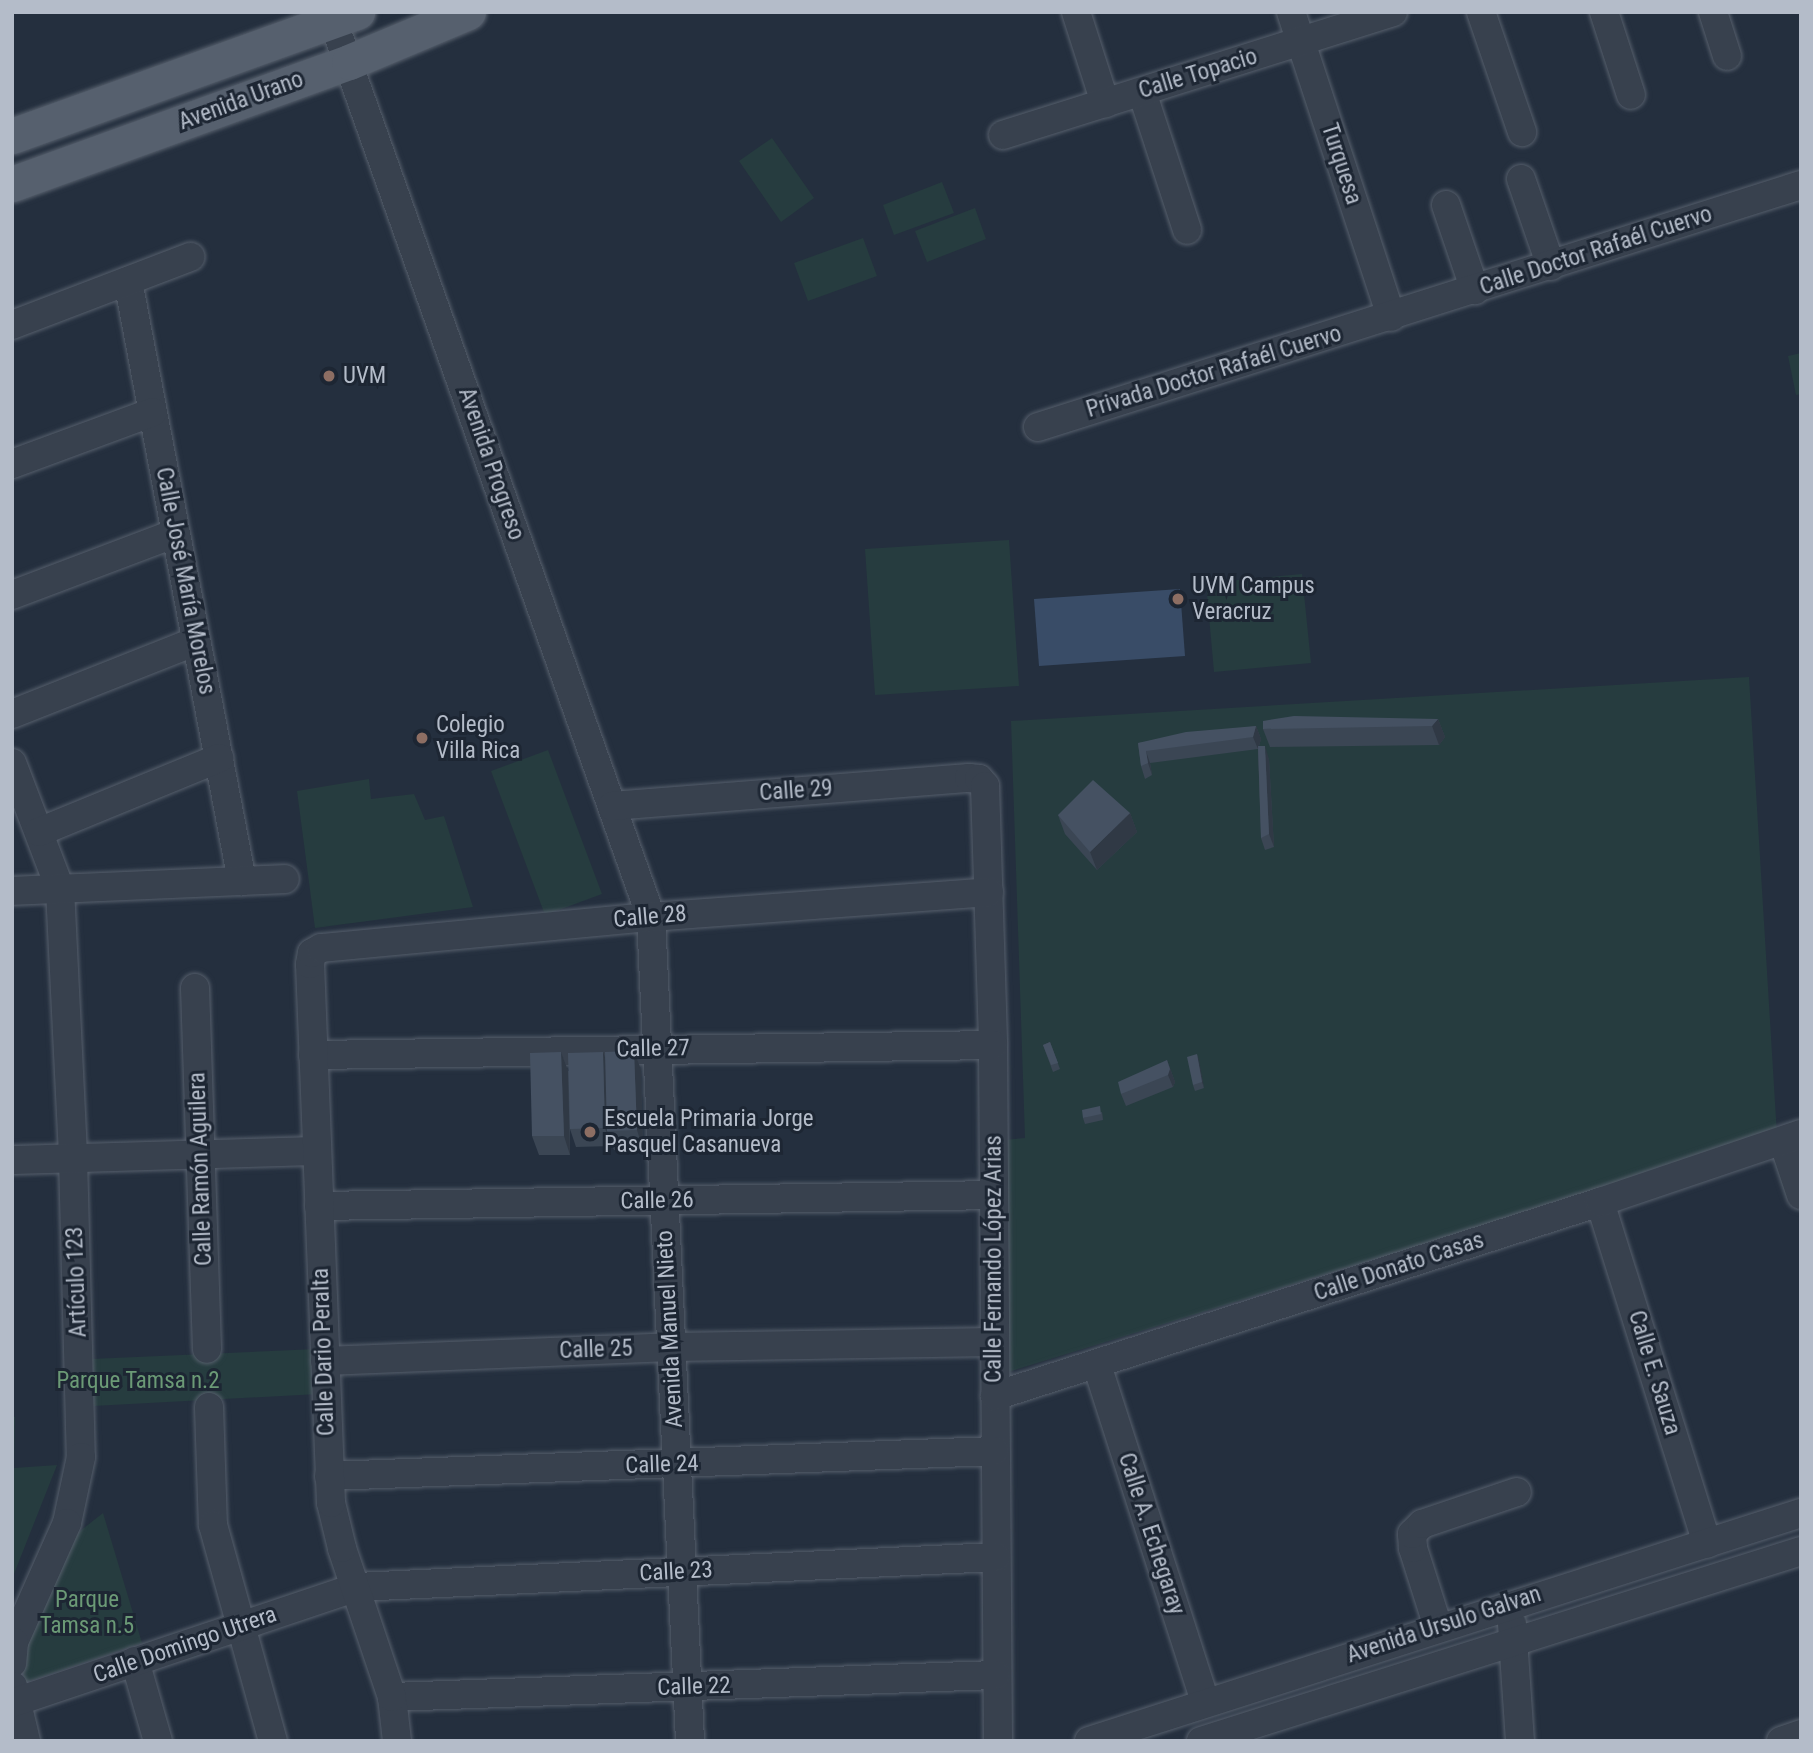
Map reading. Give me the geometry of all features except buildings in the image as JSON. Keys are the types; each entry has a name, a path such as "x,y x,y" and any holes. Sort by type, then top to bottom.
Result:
{"main road":[{"name":"Avenida Urano","path":"12,184 349,62 468,12"},
{"name":"Avenida Urano","path":"12,136 340,16"}],"street":[{"path":"1076,12 1187,230"},
{"path":"1092,12 1122,98"},
{"name":"Turquesa","path":"1291,12 1391,317"},
{"name":"Calle Topacio","path":"1003,135 1393,12"},
{"path":"1481,12 1522,132"},
{"path":"1604,12 1631,95"},
{"path":"1713,12 1727,56"},
{"name":"Avenida Progreso","path":"340,16 349,62 651,917"},
{"path":"1521,179 1551,265"},
{"name":"Calle Doctor Rafaél Cuervo","path":"1391,317 1801,185"},
{"path":"1446,205 1475,290"},
{"path":"12,325 190,257"},
{"name":"Calle José María Morelos","path":"128,281 242,881"},
{"name":"Privada Doctor Rafaél Cuervo","path":"1038,427 1391,317"},
{"path":"12,464 153,412"},
{"path":"12,595 176,533"},
{"path":"12,715 196,641"},
{"path":"38,832 219,758"},
{"name":"Artículo 123","path":"12,763 60,889 73,1158 81,1457 67,1523 13,1649"},
{"name":"Calle 29","path":"612,806 979,779"},
{"name":"Calle Fernando López Arias","path":"979,779 985,786 993,1045 998,1741"},
{"path":"12,891 285,879"},
{"name":"Calle 28","path":"312,953 321,948 651,917 989,892"},
{"name":"Avenida Manuel Nieto","path":"651,917 690,1741"},
{"name":"Calle Dario Peralta","path":"312,953 310,964 329,1476 342,1548 392,1698 397,1741"},
{"name":"Calle Ramón Aguilera","path":"195,988 207,1349"},
{"name":"Calle 27","path":"313,1055 993,1045"},
{"path":"1792,1138 1801,1195"},
{"name":"Calle Donato Casas","path":"995,1396 1792,1138"},
{"path":"12,1160 317,1151"},
{"name":"Calle 26","path":"320,1206 994,1195"},
{"name":"Calle E. Sauza","path":"1600,1202 1707,1544"},
{"name":"Calle 25","path":"325,1361 671,1347 994,1342"},
{"name":"Calle A. Echegaray","path":"1097,1365 1205,1702"},
{"path":"209,1407 213,1525 274,1741"},
{"name":"Calle 24","path":"329,1476 995,1451"},
{"path":"1438,1627 1413,1548 1412,1534 1423,1524 1517,1492"},
{"name":"Avenida Ursulo Galvan","path":"1089,1741 1509,1604 1801,1513"},
{"name":"Avenida Ursulo Galvan","path":"1201,1741 1801,1551"},
{"name":"Calle 23","path":"357,1587 996,1557"},
{"name":"Calle Domingo Utrera","path":"13,1695 135,1661 357,1587"},
{"path":"1509,1604 1520,1741"},
{"path":"135,1661 158,1741"},
{"name":"Calle 22","path":"392,1698 996,1675"},
{"path":"13,1695 26,1741"},
{"path":"1781,1741 1801,1734"}],"green space":[{"path":"772,138 814,198 781,222 739,161"},
{"path":"942,182 954,213 894,235 883,205"},
{"path":"975,208 986,239 927,262 915,231"},
{"path":"863,238 877,276 808,301 794,263"},
{"path":"1801,353 1801,394 1796,395 1788,356"},
{"path":"1009,540 1019,686 875,695 865,549"},
{"path":"1302,574 1311,663 1214,672 1206,583"},
{"path":"1749,677 1777,1135 1005,1373 1004,1140 1025,1138 1011,721"},
{"path":"548,750 602,894 545,915 491,771"},
{"path":"369,779 371,799 414,794 425,820 444,816 473,907 315,928 297,791"},
{"name":"Parque Tamsa n.2","path":"317,1349 319,1394 93,1406 91,1359"},
{"path":"12,1417 15,1417 14,1468 57,1465 12,1579"},
{"name":"Parque Tamsa n.5","path":"103,1513 142,1643 24,1683 22,1663 38,1610 75,1535"}],"water":[{"path":"1180,589 1185,656 1039,666 1034,599"}],"place":[{"name":"UVM","path":"329,376"},
{"name":"UVM Campus Veracruz","path":"1178,599"},
{"name":"Colegio Villa Rica","path":"422,738"},
{"name":"Escuela Primaria Jorge Pasquel Casanueva","path":"590,1132"}]}
